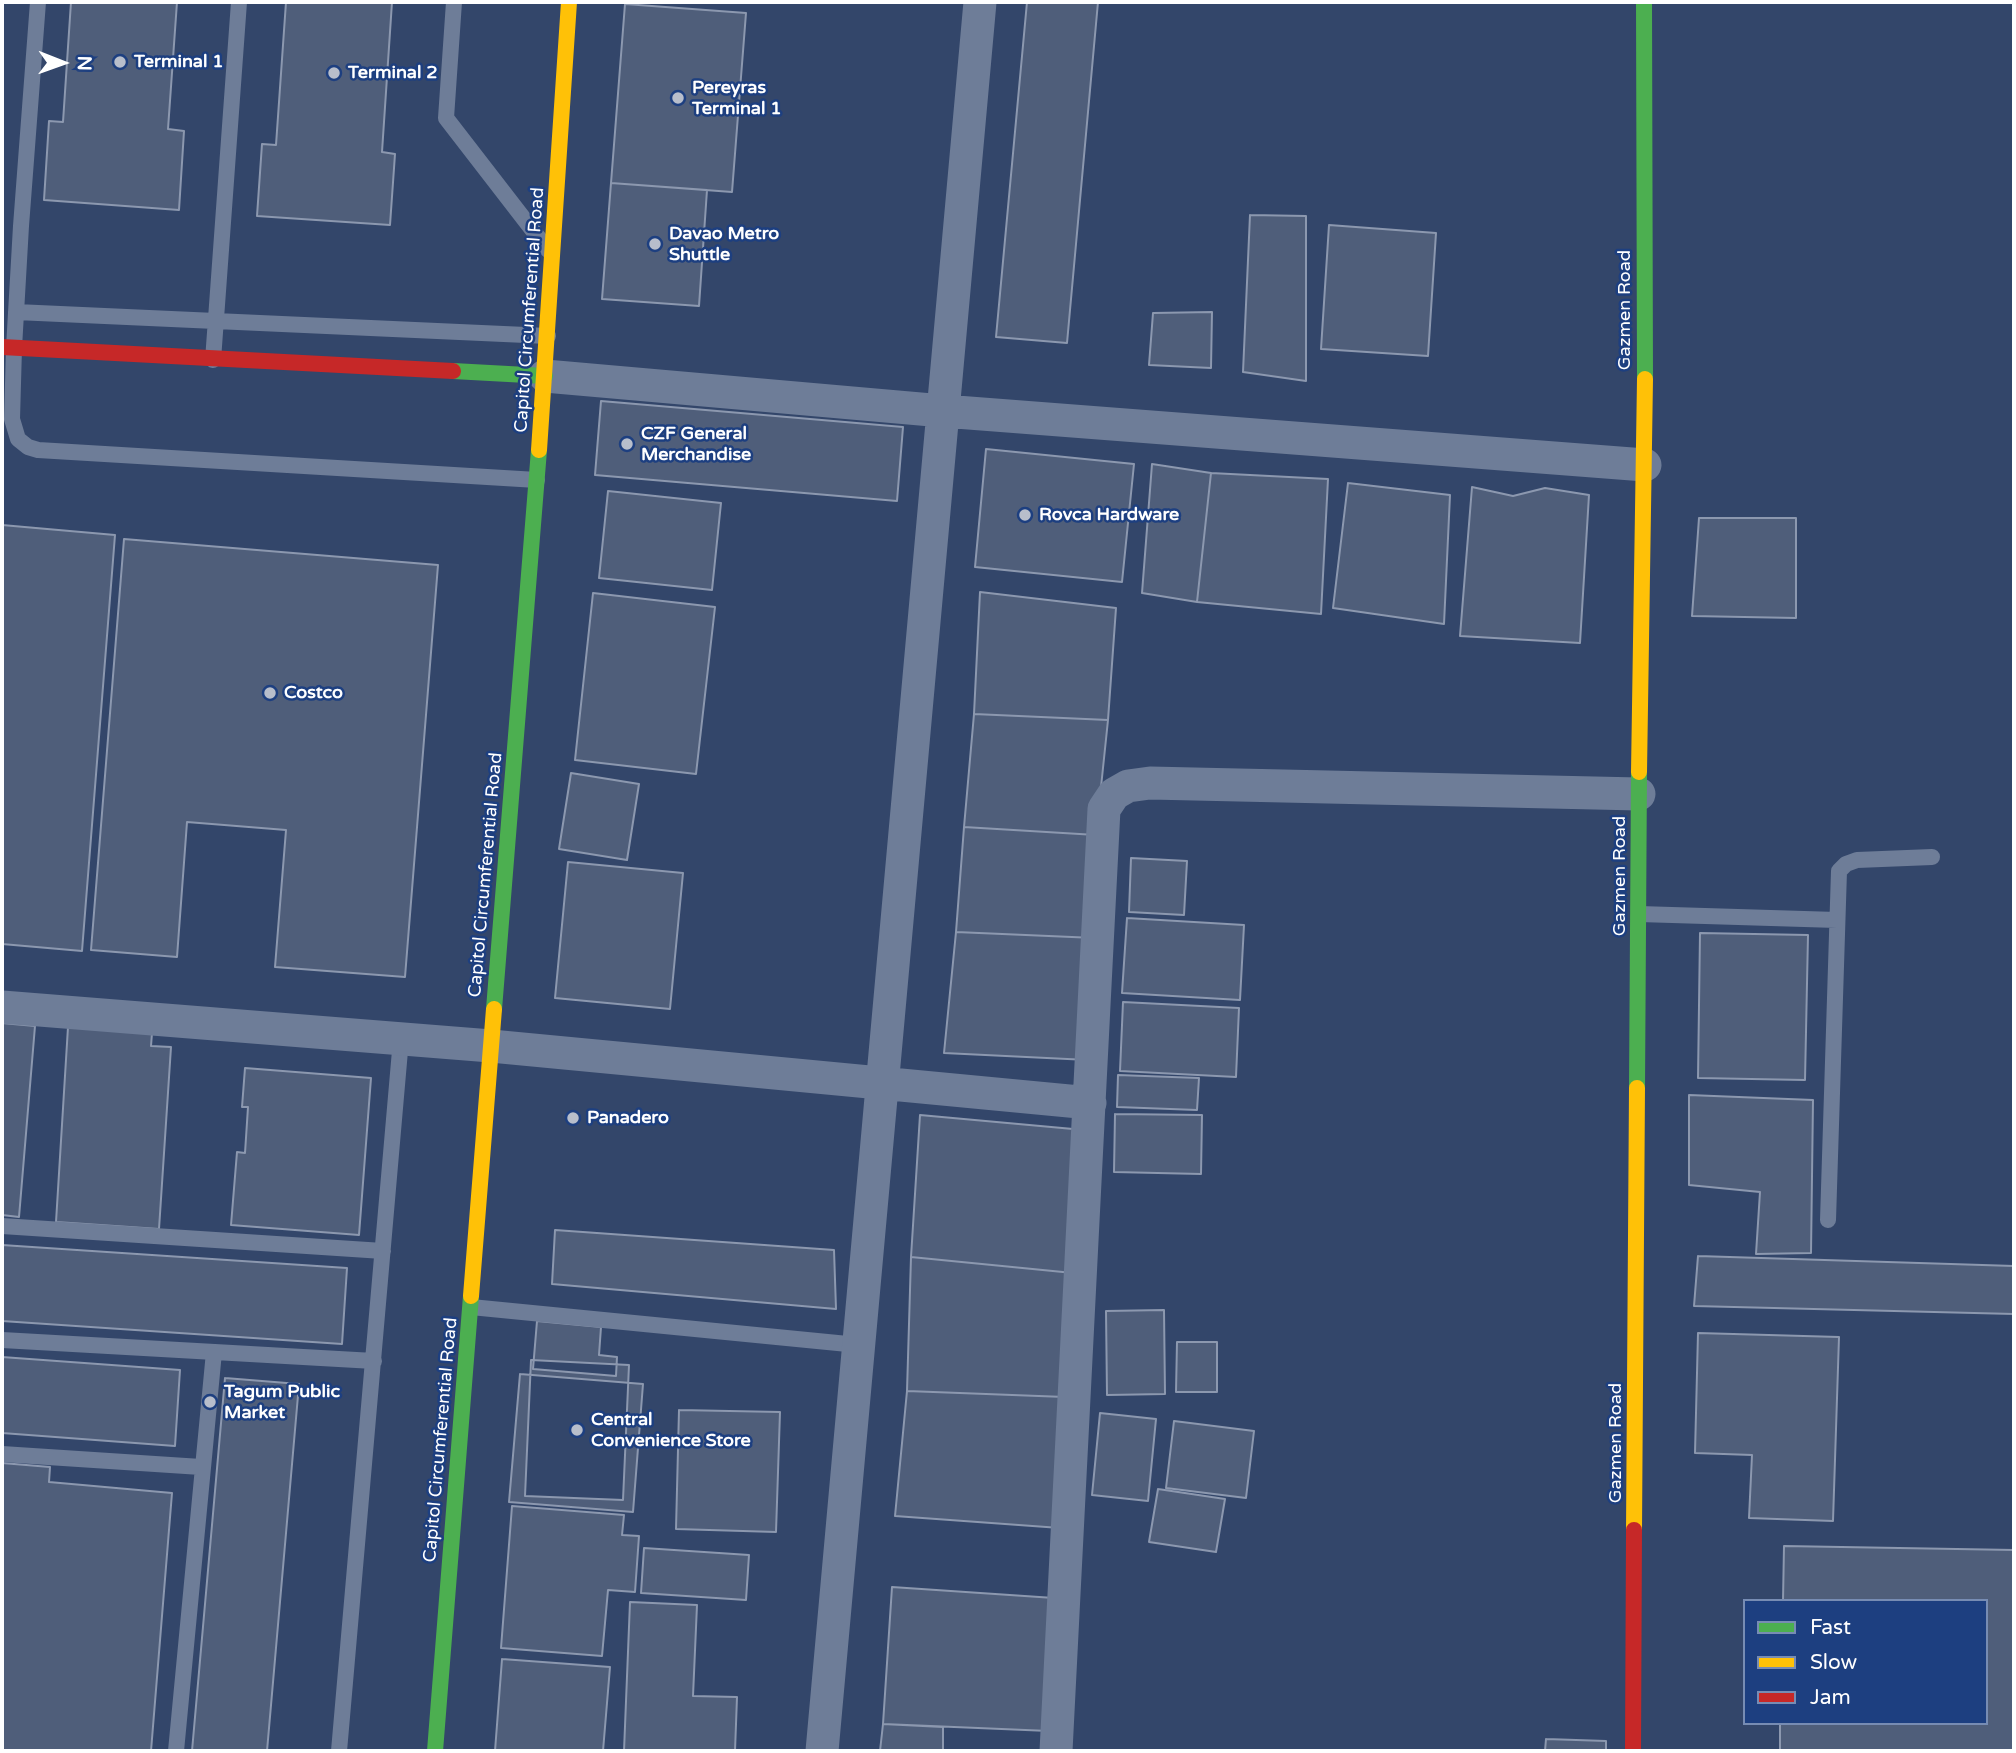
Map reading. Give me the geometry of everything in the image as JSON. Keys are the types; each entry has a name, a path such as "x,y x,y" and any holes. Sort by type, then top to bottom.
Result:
{"main road":[{"name":"Capitol Circumferential Road","path":"435,1751 545,376 569,2"},
{"name":"Gazmen Road","path":"1633,1751 1639,794 1645,465 1644,2"},
{"path":"8,347 545,376"}],"street":[{"path":"822,1751 980,2"},
{"path":"545,376 943,411 1645,465"},
{"path":"1056,1751 1104,809 1114,794 1128,786 1150,783 1639,794"},
{"path":"2,1007 401,1038 1090,1103"}],"lane":[{"path":"38,2 16,312 8,347 12,419 18,439 28,447 38,450 537,480"},
{"path":"213,360 239,2"},
{"path":"454,2 446,118 554,258"},
{"path":"16,312 548,336"},
{"path":"1828,1220 1839,871 1846,864 1857,860 1933,857"},
{"path":"1639,914 1837,920"},
{"path":"339,1751 401,1038"},
{"path":"2,1226 383,1251"},
{"path":"471,1307 858,1345"},
{"path":"2,1340 374,1361"},
{"path":"176,1751 214,1352"},
{"path":"2,1454 201,1467"}],"building":[{"name":"Terminal 1","path":"71,2 177,2 168,129 184,131 179,210 44,200 49,121 63,122"},
{"name":"Terminal 2","path":"286,2 392,2 382,152 395,154 390,225 257,216 262,144 276,145"},
{"path":"1027,2 1098,2 1067,343 996,337"},
{"name":"Pereyras Terminal 1","path":"625,4 746,13 732,192 611,183"},
{"name":"Davao Metro Shuttle","path":"611,183 707,190 699,306 602,299"},
{"path":"1250,215 1306,216 1306,381 1243,372"},
{"path":"1329,225 1436,233 1428,356 1321,349"},
{"path":"1212,312 1211,368 1149,365 1153,313"},
{"path":"601,401 903,427 897,501 595,475"},
{"path":"986,449 1134,464 1122,582 975,567"},
{"path":"1152,464 1211,473 1197,602 1142,593"},
{"path":"1211,473 1328,479 1321,614 1197,602"},
{"path":"1348,483 1450,495 1444,624 1333,608"},
{"path":"1472,487 1513,496 1545,488 1589,495 1580,643 1460,636"},
{"path":"608,491 721,503 712,590 599,578"},
{"path":"1699,518 1796,518 1796,618 1692,616"},
{"path":"2,525 115,535 82,951 2,944"},
{"name":"Costco","path":"124,539 438,565 405,977 275,967 286,830 187,822 177,957 91,950"},
{"path":"980,592 1116,608 1108,720 974,714"},
{"path":"593,593 715,607 696,774 575,760"},
{"path":"974,714 1108,720 1096,835 964,827"},
{"path":"571,773 639,784 627,860 559,849"},
{"path":"964,827 1096,835 1095,938 956,932"},
{"path":"1131,858 1187,861 1184,915 1129,912"},
{"path":"568,862 683,873 670,1009 555,998"},
{"path":"1127,918 1244,925 1240,1000 1122,993"},
{"path":"956,932 1095,938 1088,1060 944,1053"},
{"path":"1700,933 1808,935 1805,1080 1698,1078"},
{"path":"1123,1002 1239,1008 1236,1077 1120,1071"},
{"path":"2,1023 35,1026 19,1217 2,1215"},
{"path":"68,1027 152,1033 151,1046 171,1047 159,1229 56,1222"},
{"path":"245,1068 371,1078 359,1235 231,1225 237,1152 245,1153 248,1107 242,1107"},
{"path":"1118,1075 1199,1078 1197,1110 1117,1107"},
{"path":"1689,1095 1813,1100 1811,1253 1756,1254 1760,1192 1689,1185"},
{"path":"1115,1114 1202,1115 1201,1174 1114,1172"},
{"path":"920,1115 1084,1130 1073,1273 911,1257"},
{"path":"555,1230 834,1250 836,1309 552,1284"},
{"path":"2,1245 347,1268 342,1344 2,1321"},
{"path":"1698,1256 2014,1266 2014,1314 1694,1306"},
{"path":"911,1257 1073,1273 1065,1397 907,1391"},
{"path":"1164,1310 1165,1394 1107,1395 1106,1311"},
{"path":"537,1321 601,1327 599,1355 617,1357 616,1376 533,1369"},
{"path":"1698,1333 1839,1337 1833,1521 1749,1518 1752,1455 1695,1453"},
{"path":"1177,1342 1217,1342 1217,1392 1176,1392"},
{"path":"2,1357 180,1370 175,1446 2,1433"},
{"name":"Central Convenience Store","path":"531,1360 629,1365 623,1500 525,1496"},
{"name":"Central Convenience Store","path":"520,1374 643,1384 633,1512 509,1502"},
{"path":"225,1378 299,1384 267,1751 192,1751"},
{"path":"907,1391 1065,1397 1060,1528 895,1516"},
{"path":"679,1410 780,1412 776,1532 676,1529"},
{"path":"1100,1413 1156,1419 1148,1501 1092,1495"},
{"path":"1174,1421 1254,1431 1246,1498 1166,1488"},
{"path":"2,1463 50,1467 49,1482 172,1493 151,1751 2,1751"},
{"path":"1158,1489 1225,1499 1216,1552 1149,1542"},
{"path":"512,1506 624,1515 622,1535 639,1536 635,1592 608,1590 602,1656 501,1648"},
{"path":"1784,1546 2014,1550 2014,1751 1780,1751 1780,1725 1988,1725 1988,1599 1783,1599"},
{"path":"644,1548 749,1555 746,1600 641,1593"},
{"path":"892,1587 1054,1598 1049,1731 883,1724"},
{"path":"630,1602 697,1605 693,1696 737,1697 735,1751 624,1751"},
{"path":"502,1659 610,1667 603,1751 495,1751"},
{"path":"883,1724 943,1727 943,1751 880,1751"},
{"path":"1546,1739 1606,1741 1606,1751 1545,1751"}],"traffic: fast":[{"path":"1644,2 1645,379"},
{"path":"453,371 545,376"},
{"path":"494,1009 539,450"},
{"path":"1637,1088 1639,772"},
{"path":"435,1751 471,1296"}],"traffic: slow":[{"path":"539,450 569,2"},
{"path":"1639,772 1645,379"},
{"path":"471,1296 494,1009"},
{"path":"1634,1530 1637,1088"}],"traffic: jam":[{"path":"2,347 453,371"},
{"path":"1633,1751 1634,1530"}],"place":[{"name":"Terminal 1","path":"120,62"},
{"name":"Terminal 2","path":"334,73"},
{"name":"Pereyras Terminal 1","path":"678,98"},
{"name":"Davao Metro Shuttle","path":"655,244"},
{"name":"CZF General Merchandise","path":"627,444"},
{"name":"Rovca Hardware","path":"1025,515"},
{"name":"Costco","path":"270,693"},
{"name":"Panadero","path":"573,1118"},
{"name":"Tagum Public Market","path":"210,1402"},
{"name":"Central Convenience Store","path":"577,1430"}]}
